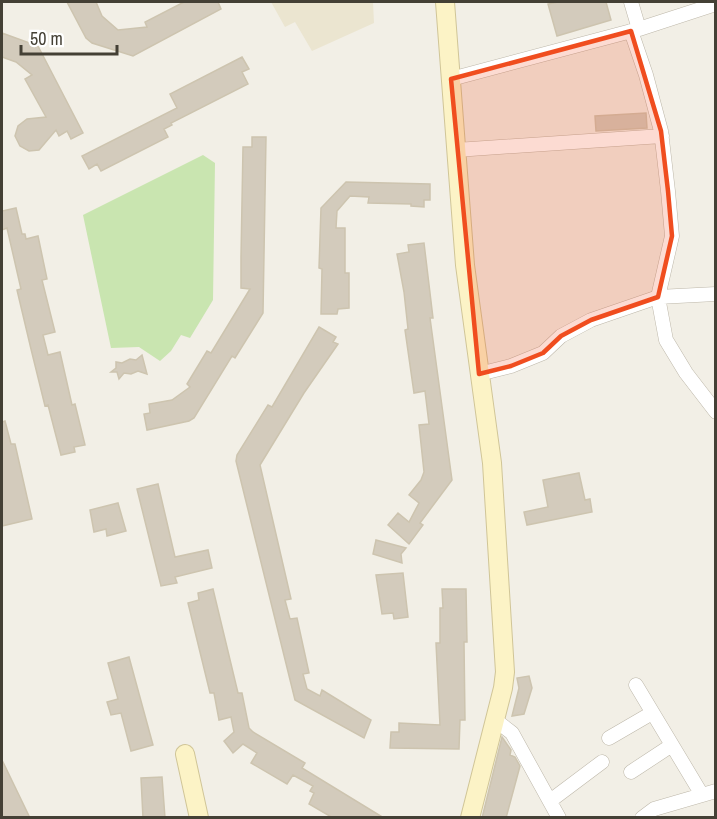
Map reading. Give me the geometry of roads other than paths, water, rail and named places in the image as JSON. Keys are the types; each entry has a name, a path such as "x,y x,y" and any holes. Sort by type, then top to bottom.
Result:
{"street":[{"path":"445,2 465,265 492,463 505,672 470,818"},
{"path":"631,2 635,30 662,136 672,236 658,297 666,340 686,373 716,412"},
{"path":"451,79 635,30 716,4"},
{"path":"456,150 662,136"},
{"path":"479,374 511,366 543,353 561,336 591,320 658,297 716,294"},
{"path":"636,685 702,795"},
{"path":"609,738 652,713"},
{"path":"494,718 513,733 559,818"},
{"path":"631,772 672,745"},
{"path":"185,754 199,818"},
{"path":"550,801 602,762"},
{"path":"642,818 654,809 716,791"}]}
